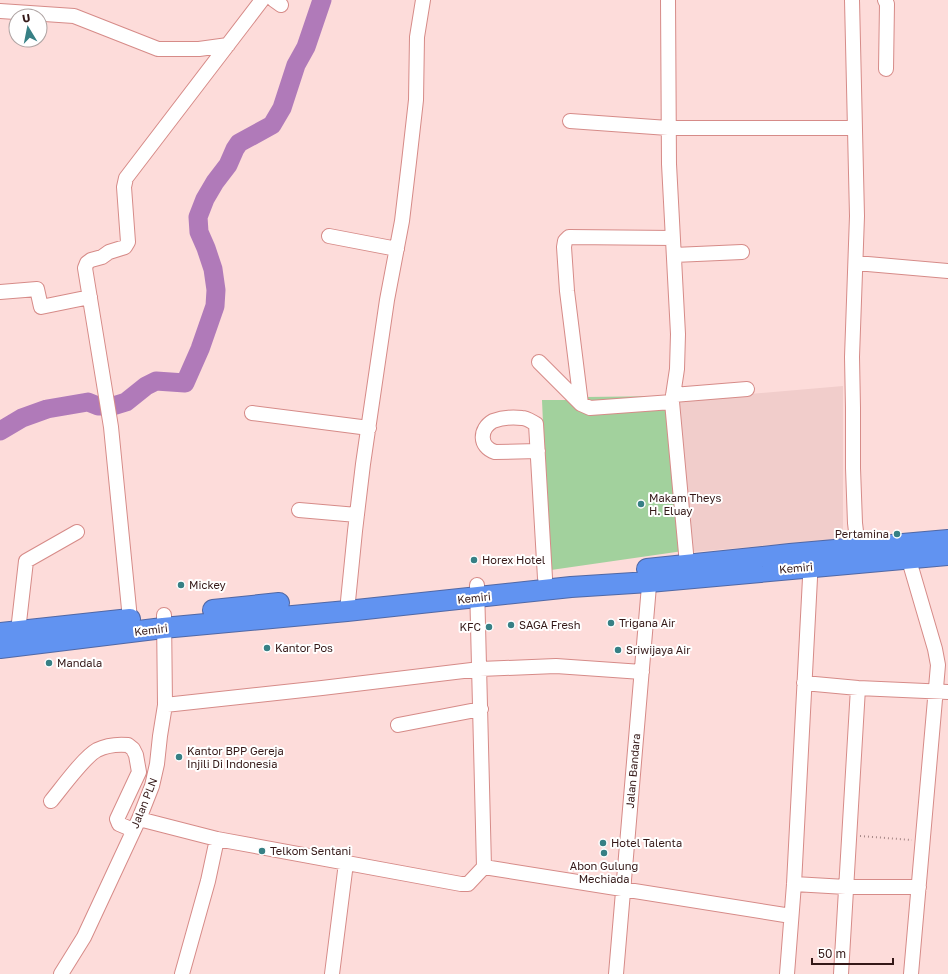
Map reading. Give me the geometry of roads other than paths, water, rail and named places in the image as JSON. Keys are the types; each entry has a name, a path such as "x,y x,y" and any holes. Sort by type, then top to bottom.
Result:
{"highway":[{"name":"Kemiri","path":"0,648 164,621 348,605 477,591 571,587 650,575 906,551 948,540"},
{"name":"Kemiri","path":"477,591 545,578 650,575 687,564 810,559 858,548 948,554"},
{"name":"Kemiri","path":"9,632 130,619 164,621"}],"street":[{"path":"130,619 111,427 85,268 87,263 91,260 104,256 109,252 125,246 128,242 124,187 126,178 262,0"},
{"path":"348,605 357,515 387,300 402,221 414,121 417,80 417,37 424,0"},
{"path":"668,0 668,128 678,334 677,369 673,398 687,564"},
{"path":"856,0 852,0 857,216 852,357 854,408 853,468 855,523 858,548"},
{"path":"885,0 887,4 886,69"},
{"path":"0,11 74,16 158,49 199,49 228,45"},
{"path":"570,121 668,128 855,128"},
{"path":"329,236 397,249"},
{"path":"581,404 567,291 564,247 565,241 569,237 673,238"},
{"path":"674,256 742,252"},
{"path":"856,263 948,270"},
{"path":"0,292 37,289 41,307 90,297"},
{"path":"539,362 581,404 590,408 747,389"},
{"path":"252,413 369,428"},
{"path":"538,451 545,578"},
{"path":"299,510 357,515"},
{"path":"9,632 26,561 77,532"},
{"path":"906,551 937,654 942,692 923,841 911,974"},
{"path":"787,974 794,884 810,559"},
{"name":"Jalan Bandara","path":"616,974 650,575"},
{"path":"51,801 84,762 96,751 107,746 128,745 133,749 136,755 139,772 117,819 119,824 136,824 460,884 468,884 484,867 477,591"},
{"name":"Jalan PLN","path":"61,974 84,937 152,786 158,764 160,736 165,704 164,621"},
{"path":"165,704 322,688 480,669 545,666 642,672"},
{"path":"804,683 858,688 942,692"},
{"path":"841,974 858,688"},
{"path":"398,725 481,709"},
{"path":"182,974 208,881 217,839"},
{"path":"332,974 346,863"},
{"path":"484,867 791,916"},
{"path":"794,884 846,887 919,888"}],"waterway":[{"path":"0,431 22,418 47,409 88,402 98,406 113,406 126,402 146,386 156,381 185,383 200,349 215,306 216,290 213,269 199,232 198,217 205,199 215,182 228,165 239,143 272,125 282,108 296,65 306,47 322,0"}],"place":[{"name":"Makam Theys H. Eluay","path":"641,504"},
{"name":"Pertamina","path":"897,534"},
{"name":"Horex Hotel","path":"474,560"},
{"name":"Mickey","path":"181,585"},
{"name":"Trigana Air","path":"611,623"},
{"name":"SAGA Fresh","path":"511,625"},
{"name":"KFC","path":"489,627"},
{"name":"Kantor Pos","path":"267,648"},
{"name":"Sriwijaya Air","path":"618,650"},
{"name":"Mandala","path":"49,663"},
{"name":"Kantor BPP Gereja Injili Di Indonesia","path":"179,757"},
{"name":"Hotel Talenta","path":"603,843"},
{"name":"Telkom Sentani","path":"262,851"},
{"name":"Abon Gulung Mechiada","path":"604,853"}]}
